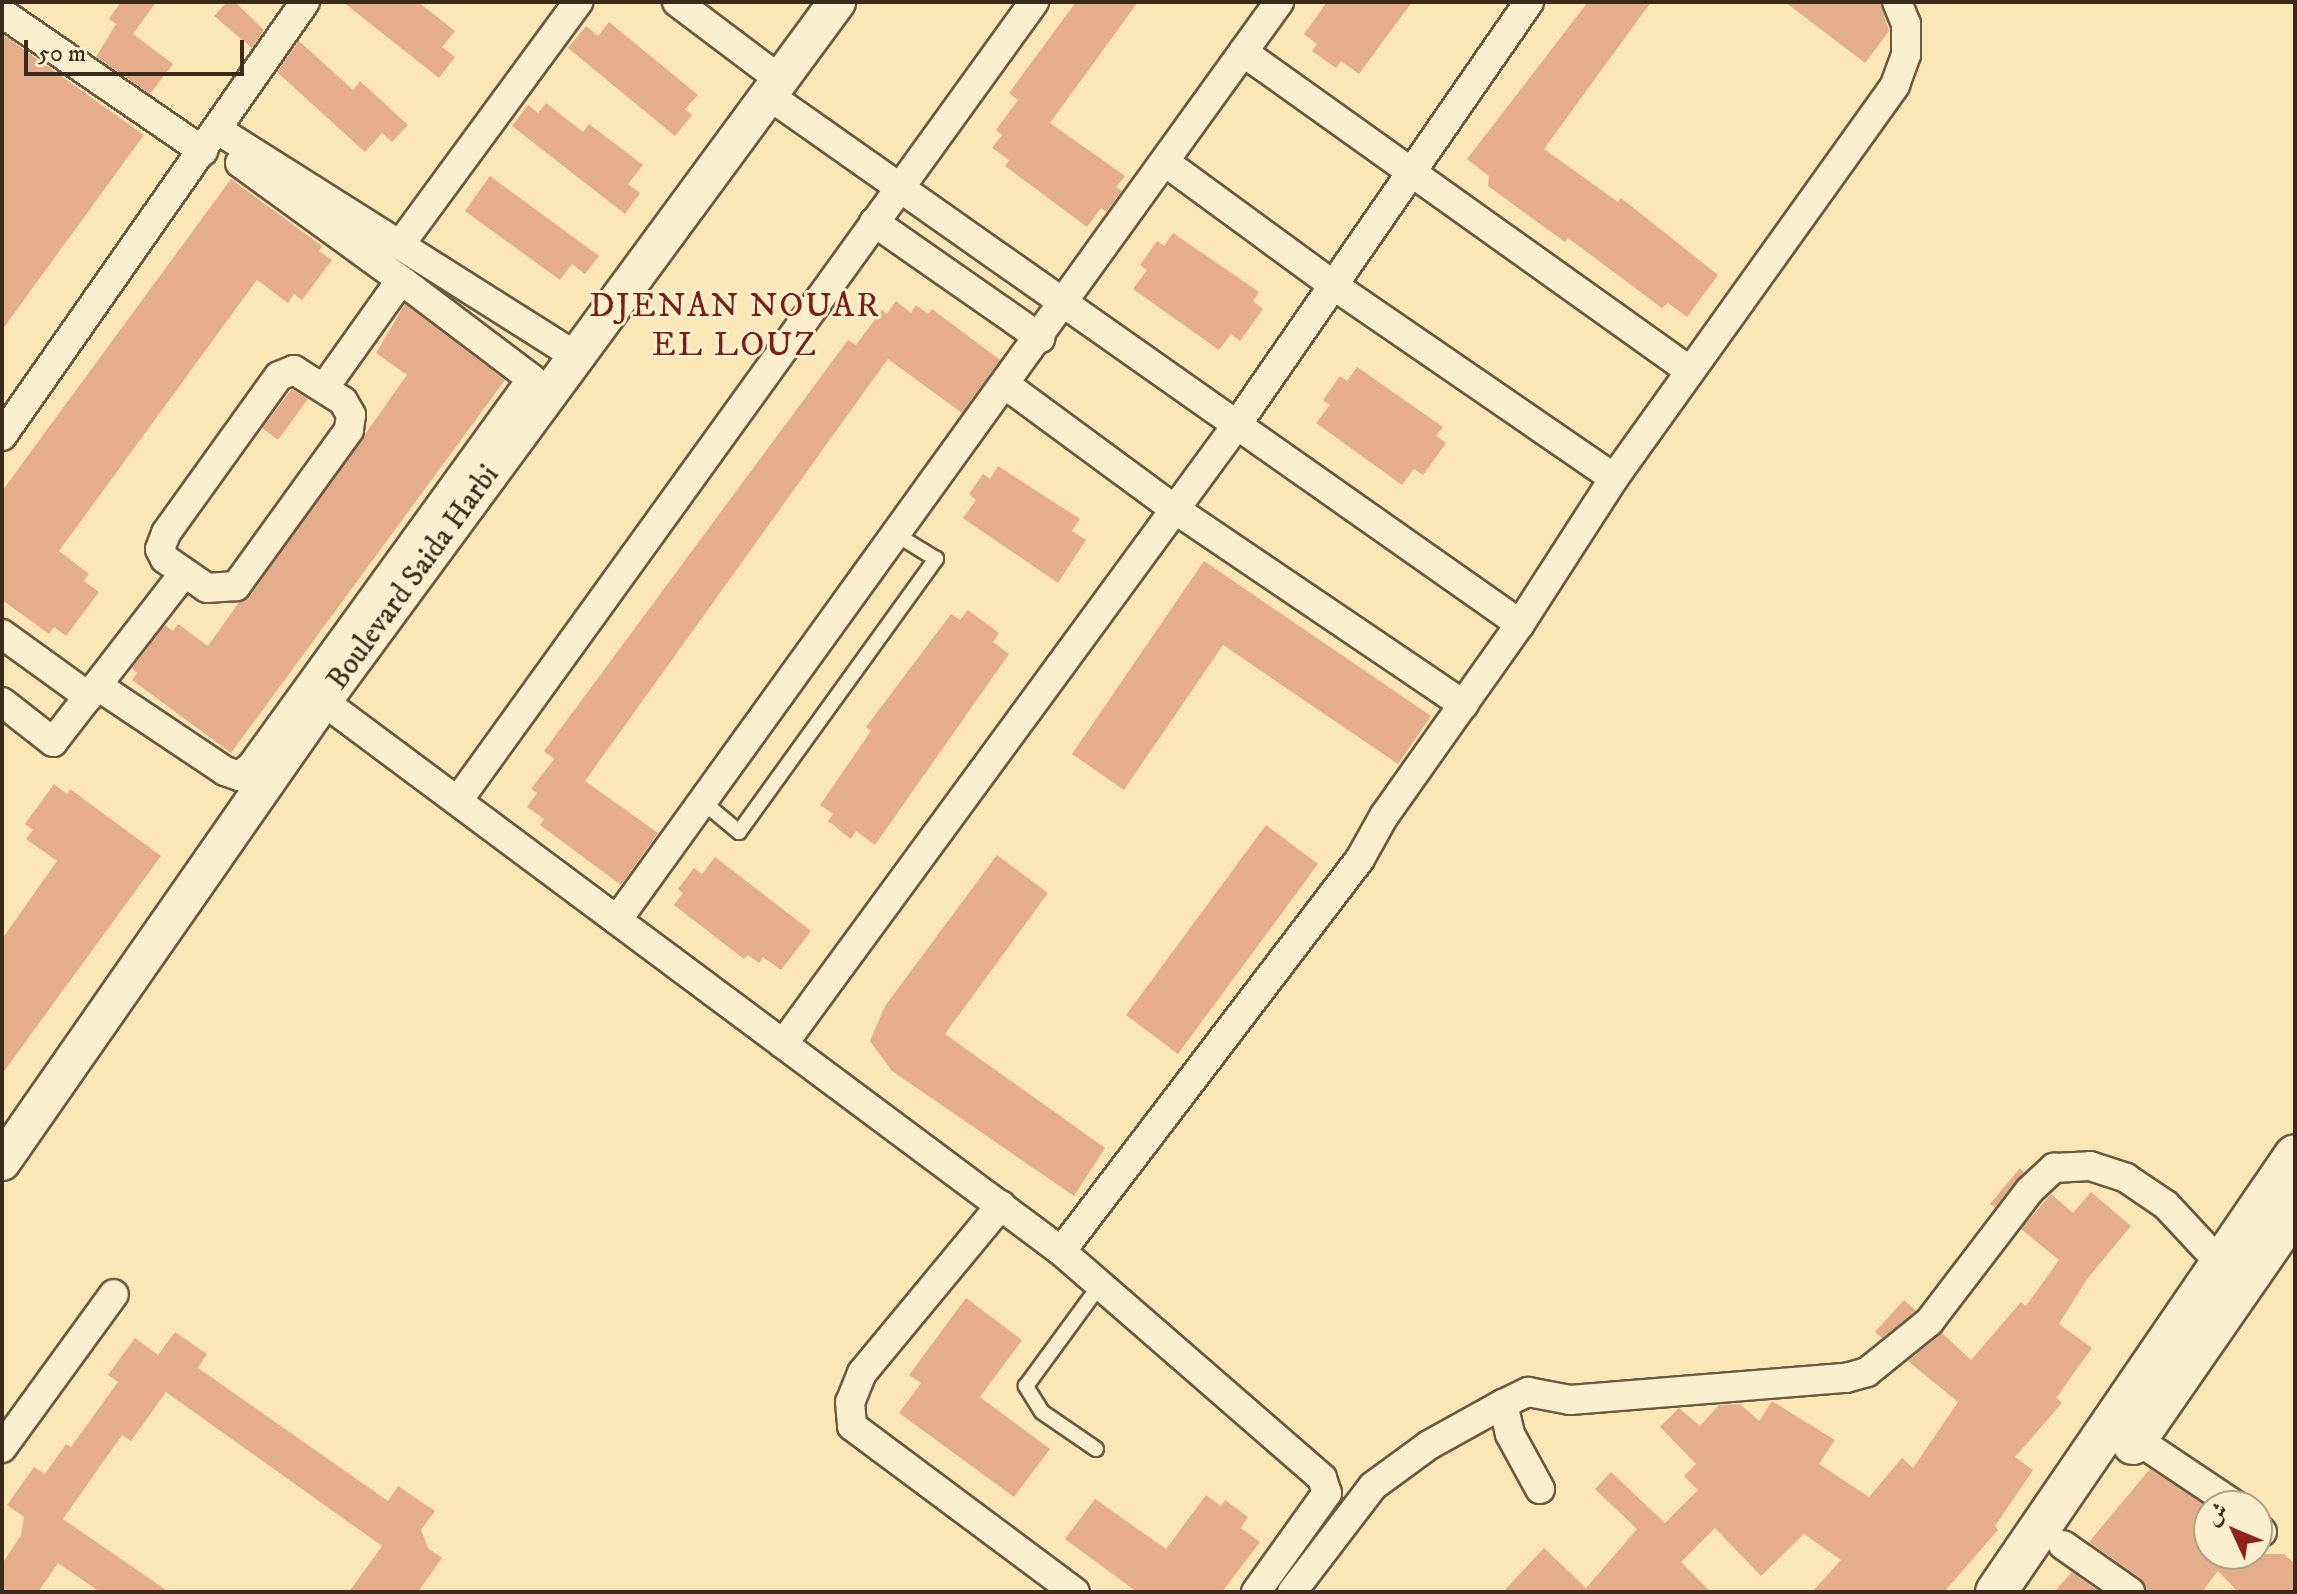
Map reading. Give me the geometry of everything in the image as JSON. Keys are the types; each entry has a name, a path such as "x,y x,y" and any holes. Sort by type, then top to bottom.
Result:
{"main road":[{"path":"1996,1592 2295,1155"},
{"path":"2030,1592 2295,1210"}],"street":[{"path":"2,436 211,141 305,2"},
{"path":"402,242 578,2"},
{"path":"677,2 777,89 900,186 1520,624"},
{"name":"Boulevard Saida Harbi","path":"2,1162 323,701 777,89 837,2"},
{"path":"459,799 1034,2"},
{"path":"617,920 1040,338 1279,2"},
{"path":"783,1044 1236,426 1529,2"},
{"path":"1061,1251 1360,859 1384,816 1520,624 1614,478 1895,85 1906,55 1906,24 1897,2"},
{"path":"2,13 211,141 402,242 577,357"},
{"path":"1243,52 1690,371"},
{"path":"2,634 93,692 225,771 239,776 251,767 532,379 211,141"},
{"path":"1165,162 1333,285 1614,478"},
{"path":"874,222 1040,338"},
{"path":"324,388 401,280"},
{"path":"294,370 324,388 347,408 349,430 236,586 207,588 184,573 160,549 166,533 279,376 294,370"},
{"path":"1006,385 1173,508 1464,705"},
{"path":"2,702 53,742 184,573"},
{"path":"323,701 459,799 1061,1251 1322,1478 1327,1493"},
{"path":"1292,1592 1373,1486 1429,1445 1528,1392 1570,1400 1846,1378 1867,1372 1929,1322 2030,1190 2065,1165 2090,1166 2148,1191 2221,1264"},
{"path":"1001,1205 862,1373 850,1402 852,1426 1075,1592"},
{"path":"2,1448 114,1294"},
{"path":"1503,1404 1510,1434 1540,1489"},
{"path":"2136,1439 2212,1490"},
{"path":"1256,1592 1327,1493 1373,1486"},
{"path":"2063,1545 2130,1592"}],"lane":[{"path":"703,802 739,832 936,559 897,535"},
{"path":"1096,1449 1042,1412 1026,1386 1100,1285"}],"building":[{"path":"121,2 156,2 133,34 173,64 150,94 96,57 116,24 109,19"},
{"path":"227,2 235,2 264,30 252,48 214,16"},
{"path":"343,2 418,2 455,31 442,47 455,57 439,78"},
{"path":"1076,2 1138,2 1050,123 1125,176 1116,187 1122,191 1106,212 1101,208 1087,227 1005,166 1009,160 992,148 1002,135 996,130 1018,100 1009,93"},
{"path":"1327,2 1412,2 1359,74 1341,61 1336,68 1312,51 1317,44 1304,34"},
{"path":"1588,2 1651,2 1544,149 1618,202 1621,198 1718,275 1687,317 1668,303 1662,308 1568,238 1565,242 1488,186 1489,176 1467,159"},
{"path":"1785,2 1880,2 1889,31 1865,63"},
{"path":"609,22 698,95 685,109 692,115 675,136 568,48 586,26 598,36"},
{"path":"2,34 144,135 2,330"},
{"path":"299,41 353,90 360,81 408,125 392,142 382,133 365,152 277,72"},
{"path":"546,103 583,132 589,124 643,165 628,184 640,193 625,214 512,126 528,105 538,113"},
{"path":"490,176 599,256 585,274 572,264 560,280 465,211"},
{"path":"231,179 322,246 319,251 332,260 302,300 294,294 288,303 257,280 59,551 89,574 84,581 99,592 66,636 54,627 49,634 2,600 2,491"},
{"path":"1173,233 1259,292 1253,301 1263,309 1240,341 1231,334 1219,350 1133,289 1147,270 1140,265 1157,241 1164,246"},
{"path":"896,301 911,313 916,305 928,314 932,309 1000,360 962,413 888,359 854,406 585,781 658,833 621,885 540,825 544,819 527,807 537,793 531,789 554,759 544,751 848,340 856,345 882,310 887,314"},
{"path":"405,304 505,380 231,753 132,680 137,673 132,668 165,625 173,631 178,624 208,646 239,602 250,596 407,375 376,353"},
{"path":"1357,367 1443,427 1436,436 1446,443 1423,475 1414,469 1402,485 1316,423 1330,405 1323,400 1340,376 1347,381"},
{"path":"292,389 308,399 278,440 262,428"},
{"path":"998,466 1080,519 1072,531 1086,540 1058,583 963,518 976,500 969,494 983,474 990,479"},
{"path":"1204,561 1431,716 1398,764 1223,645 1124,790 1072,754"},
{"path":"968,610 999,633 993,642 1009,654 875,845 856,831 851,839 828,821 833,814 820,805 871,731 866,727 951,614 960,620"},
{"path":"54,784 67,794 70,789 161,856 2,1074 2,939 57,861 26,839 33,830 25,824"},
{"path":"1266,825 1318,864 1178,1054 1126,1015"},
{"path":"997,855 1048,893 945,1034 1105,1148 1074,1196 892,1071 870,1041 885,1006"},
{"path":"715,857 811,931 781,970 763,957 759,963 748,955 744,959 674,905 683,893 678,889 694,868 702,874"},
{"path":"2020,1168 2024,1172 1995,1207 1990,1204"},
{"path":"2091,1192 2131,1226 2087,1279 2059,1324 2092,1348 2056,1398 2062,1403 2015,1457 2033,1470 1995,1526 1998,1530 1944,1592 1812,1592 1841,1560 1804,1534 1761,1576 1715,1528 1681,1562 1711,1592 1503,1592 1544,1548 1586,1588 1637,1529 1595,1489 1611,1472 1665,1523 1698,1490 1684,1476 1696,1464 1660,1427 1679,1408 1700,1426 1719,1405 1740,1404 1759,1421 1772,1401 1835,1440 1819,1464 1869,1497 1902,1458 1913,1468 1958,1402 1908,1361 1942,1333 1971,1360 2021,1302 2026,1306 2059,1260 2021,1229 2051,1194 2073,1213"},
{"path":"966,1298 1022,1340 980,1397 1050,1449 1014,1497 899,1413 921,1383 909,1375"},
{"path":"1904,1300 1916,1311 1882,1338 1875,1332"},
{"path":"175,1332 207,1354 198,1368 388,1501 398,1486 435,1511 421,1530 428,1548 442,1558 418,1592 349,1592 382,1546 166,1392 131,1441 122,1435 63,1519 169,1592 100,1592 58,1563 38,1592 2,1592 2,1564 21,1535 24,1517 7,1505 34,1467 45,1474 66,1444 71,1447 118,1382 108,1375 135,1338 158,1355"},
{"path":"2150,1469 2193,1497 2193,1570 2273,1570 2273,1554 2284,1554 2295,1564 2295,1592 2238,1592 2218,1571 2202,1592 2147,1592 2140,1578 2089,1542"},
{"path":"1206,1495 1221,1506 1225,1500 1248,1517 1241,1528 1260,1542 1222,1592 1137,1592 1065,1539 1095,1499 1166,1549"},
{"path":"2072,1572 2100,1592 2054,1592"}],"district":[{"name":"DJENAN NOUAR EL LOUZ","path":"735,326"}]}
